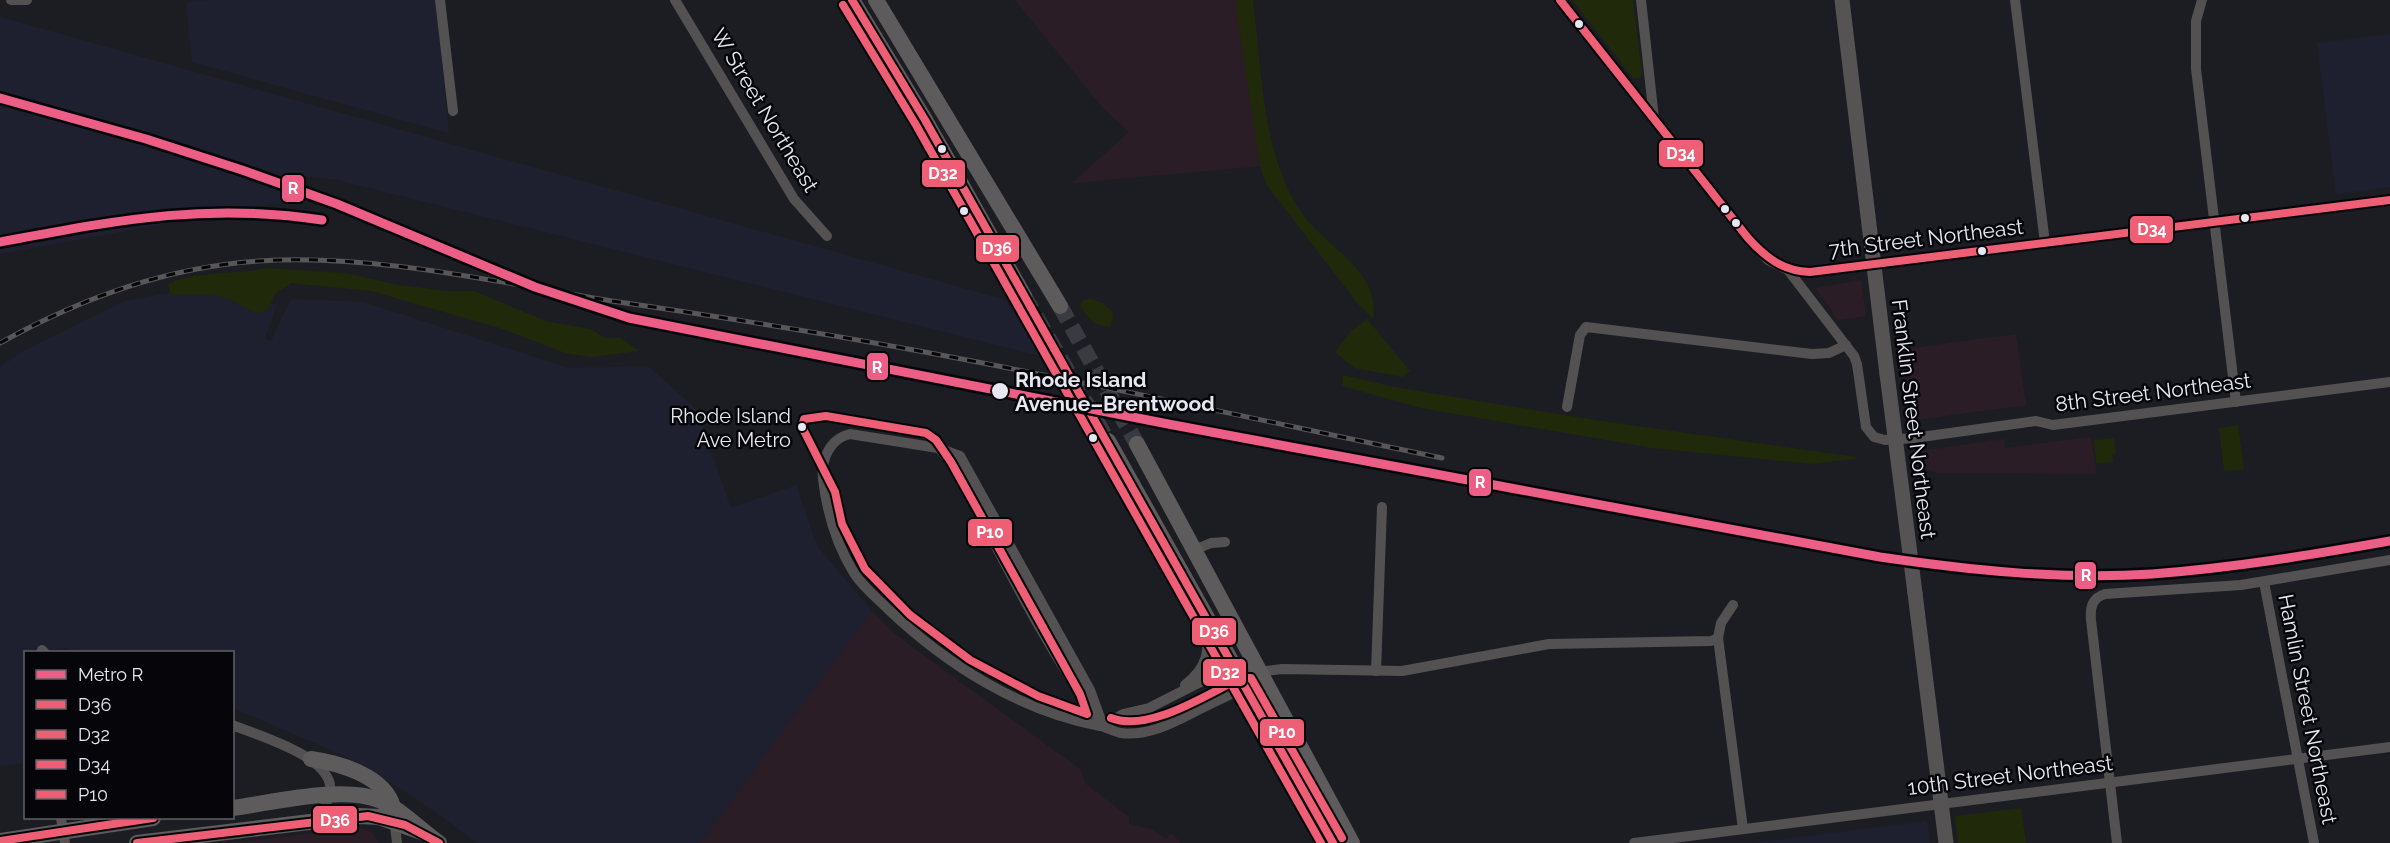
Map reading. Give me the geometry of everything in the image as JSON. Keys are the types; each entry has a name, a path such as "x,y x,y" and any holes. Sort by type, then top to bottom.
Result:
{"main road":[{"path":"852,0 924,120 1024,296"},
{"path":"876,0 1060,306"},
{"path":"1108,441 1333,843"},
{"path":"1137,444 1352,843"},
{"path":"311,759 333,762 375,784 386,793 394,815"},
{"path":"234,808 330,796 368,797 439,843"},
{"path":"137,843 316,821 394,815"},
{"path":"0,841 146,819"}],"street":[{"path":"11,0 27,0"},
{"path":"440,0 453,111"},
{"name":"W Street Northeast","path":"675,0 794,199 827,236"},
{"path":"1560,0 1764,257 1788,270 1846,345 1829,353 1803,353 1586,327 1580,335 1567,407"},
{"path":"1641,0 1654,118"},
{"name":"Franklin Street Northeast","path":"1842,0 1946,843"},
{"path":"2015,0 2045,243"},
{"path":"2202,0 2196,21 2196,69 2236,402"},
{"name":"7th Street Northeast","path":"1788,270 1806,272 2390,200"},
{"name":"8th Street Northeast","path":"1846,345 1857,364 1866,427 1874,437 1885,440 2036,421 2053,425 2390,382"},
{"path":"1102,726 1063,665 953,465 938,448 850,434 841,436 827,451 822,468 832,528 856,576 903,623 964,669 1034,706 1077,723 1102,726 1121,733 1161,728 1246,687 1258,672"},
{"path":"1376,670 1382,507"},
{"path":"1194,550 1207,544 1225,542"},
{"path":"2117,843 2090,610 2095,599 2105,594 2188,590 2264,582 2390,560"},
{"name":"Hamlin Street Northeast","path":"2264,582 2314,843"},
{"path":"1172,696 1194,678 1208,656 1209,646 1201,605"},
{"path":"1733,605 1721,623 1718,638 1743,829"},
{"path":"1102,726 1123,714 1149,708 1234,665 1258,672 1282,669 1418,669 1549,644 1718,638"},
{"path":"234,725 311,759 329,779 330,796 316,821"},
{"name":"10th Street Northeast","path":"1634,843 1703,839 1743,829 2390,747"},
{"path":"394,815 397,843"}],"shaded area":[{"path":"209,0 436,0 449,133 192,62 186,3"},
{"path":"1015,0 1241,0 1262,166 1072,183 1129,132 1103,108"},
{"path":"0,17 1006,300 1040,356 338,180 301,176 301,199 0,254"},
{"path":"2390,34 2390,187 2336,194 2317,43"},
{"path":"1861,280 1866,316 1838,320 1816,288"},
{"path":"207,286 277,305 265,338 271,341 291,299 364,302 568,368 648,366 696,409 731,508 796,485 817,546 872,611 700,843 478,843 411,795 351,759 234,708 234,651 78,651 65,648 24,651 24,763 0,766 0,367 23,351 125,301"},
{"path":"2016,334 2026,405 1916,420 1906,349"},
{"path":"2091,437 2097,474 1937,473 1919,469 1920,451 2004,439 2005,448"},
{"path":"866,610 872,611 892,631 919,652 1080,769 1086,784 1129,817 1129,824 1151,829 1166,839 1171,833 1181,843 698,843"},
{"path":"1927,821 1930,843 1753,843"},
{"path":"360,828 371,831 379,843 229,843"}],"green space":[{"path":"1235,0 1253,0 1265,108 1277,161 1286,186 1309,222 1359,272 1368,286 1373,301 1373,319 1358,304 1266,184 1260,167"},
{"path":"1572,0 1633,0 1642,74 1640,78 1633,78"},
{"path":"267,268 345,273 399,285 448,291 474,291 546,321 590,329 606,338 621,338 639,351 592,357 565,353 503,329 371,291 291,283 275,294 269,308 259,314 222,297 200,294 171,296 168,284 189,277"},
{"path":"1091,299 1103,303 1113,313 1111,327 1096,323 1083,311 1080,306 1083,300"},
{"path":"1367,319 1410,371 1402,377 1355,368 1335,352 1350,332"},
{"path":"1343,375 1394,387 1595,420 1856,457 1855,459 1812,464 1652,448 1421,408 1342,386"},
{"path":"2238,425 2244,469 2224,471 2219,428"},
{"path":"2114,438 2116,453 2112,454 2113,462 2096,464 2094,440"},
{"path":"1108,459 1202,623 1200,626 1106,460"},
{"path":"2021,808 2026,843 1958,843 1955,816"}],"tunnel":[{"path":"1024,296 1108,441"},
{"path":"1060,306 1137,444"}],"railway":[{"path":"0,343 93,299 125,287 191,270 259,261 346,261 436,271 881,344 1116,389 1442,458"}],"metro line":[{"name":"R","path":"0,98 146,139 242,170 337,204 535,287 629,318 1168,424 1880,557 2016,573 2118,576 2242,565 2390,541"},
{"name":"R","path":"0,242 160,216 238,213 322,220"}],"transit line":[{"name":"D36","path":"852,0 925,120 1333,843"},
{"name":"D34","path":"1560,0 1748,238 1761,252 1791,269 1810,272 2390,200"},
{"name":"D32","path":"843,5 916,125 1321,843"},
{"name":"P10","path":"826,416 926,433 936,440 951,462 1080,694 1087,714 1038,696 970,660 910,615 865,569 842,524 835,492 802,427 804,419 826,416"},
{"name":"P10","path":"1111,718 1126,721 1160,716 1195,702 1241,678 1251,678 1342,838"},
{"name":"D36","path":"137,843 368,816 405,825 439,843"},
{"name":"D36","path":"0,841 146,819"}],"place":[{"name":"Rhode Island Avenue–Brentwood","path":"1000,391"},
{"name":"Rhode Island Ave Metro","path":"802,427"}]}
